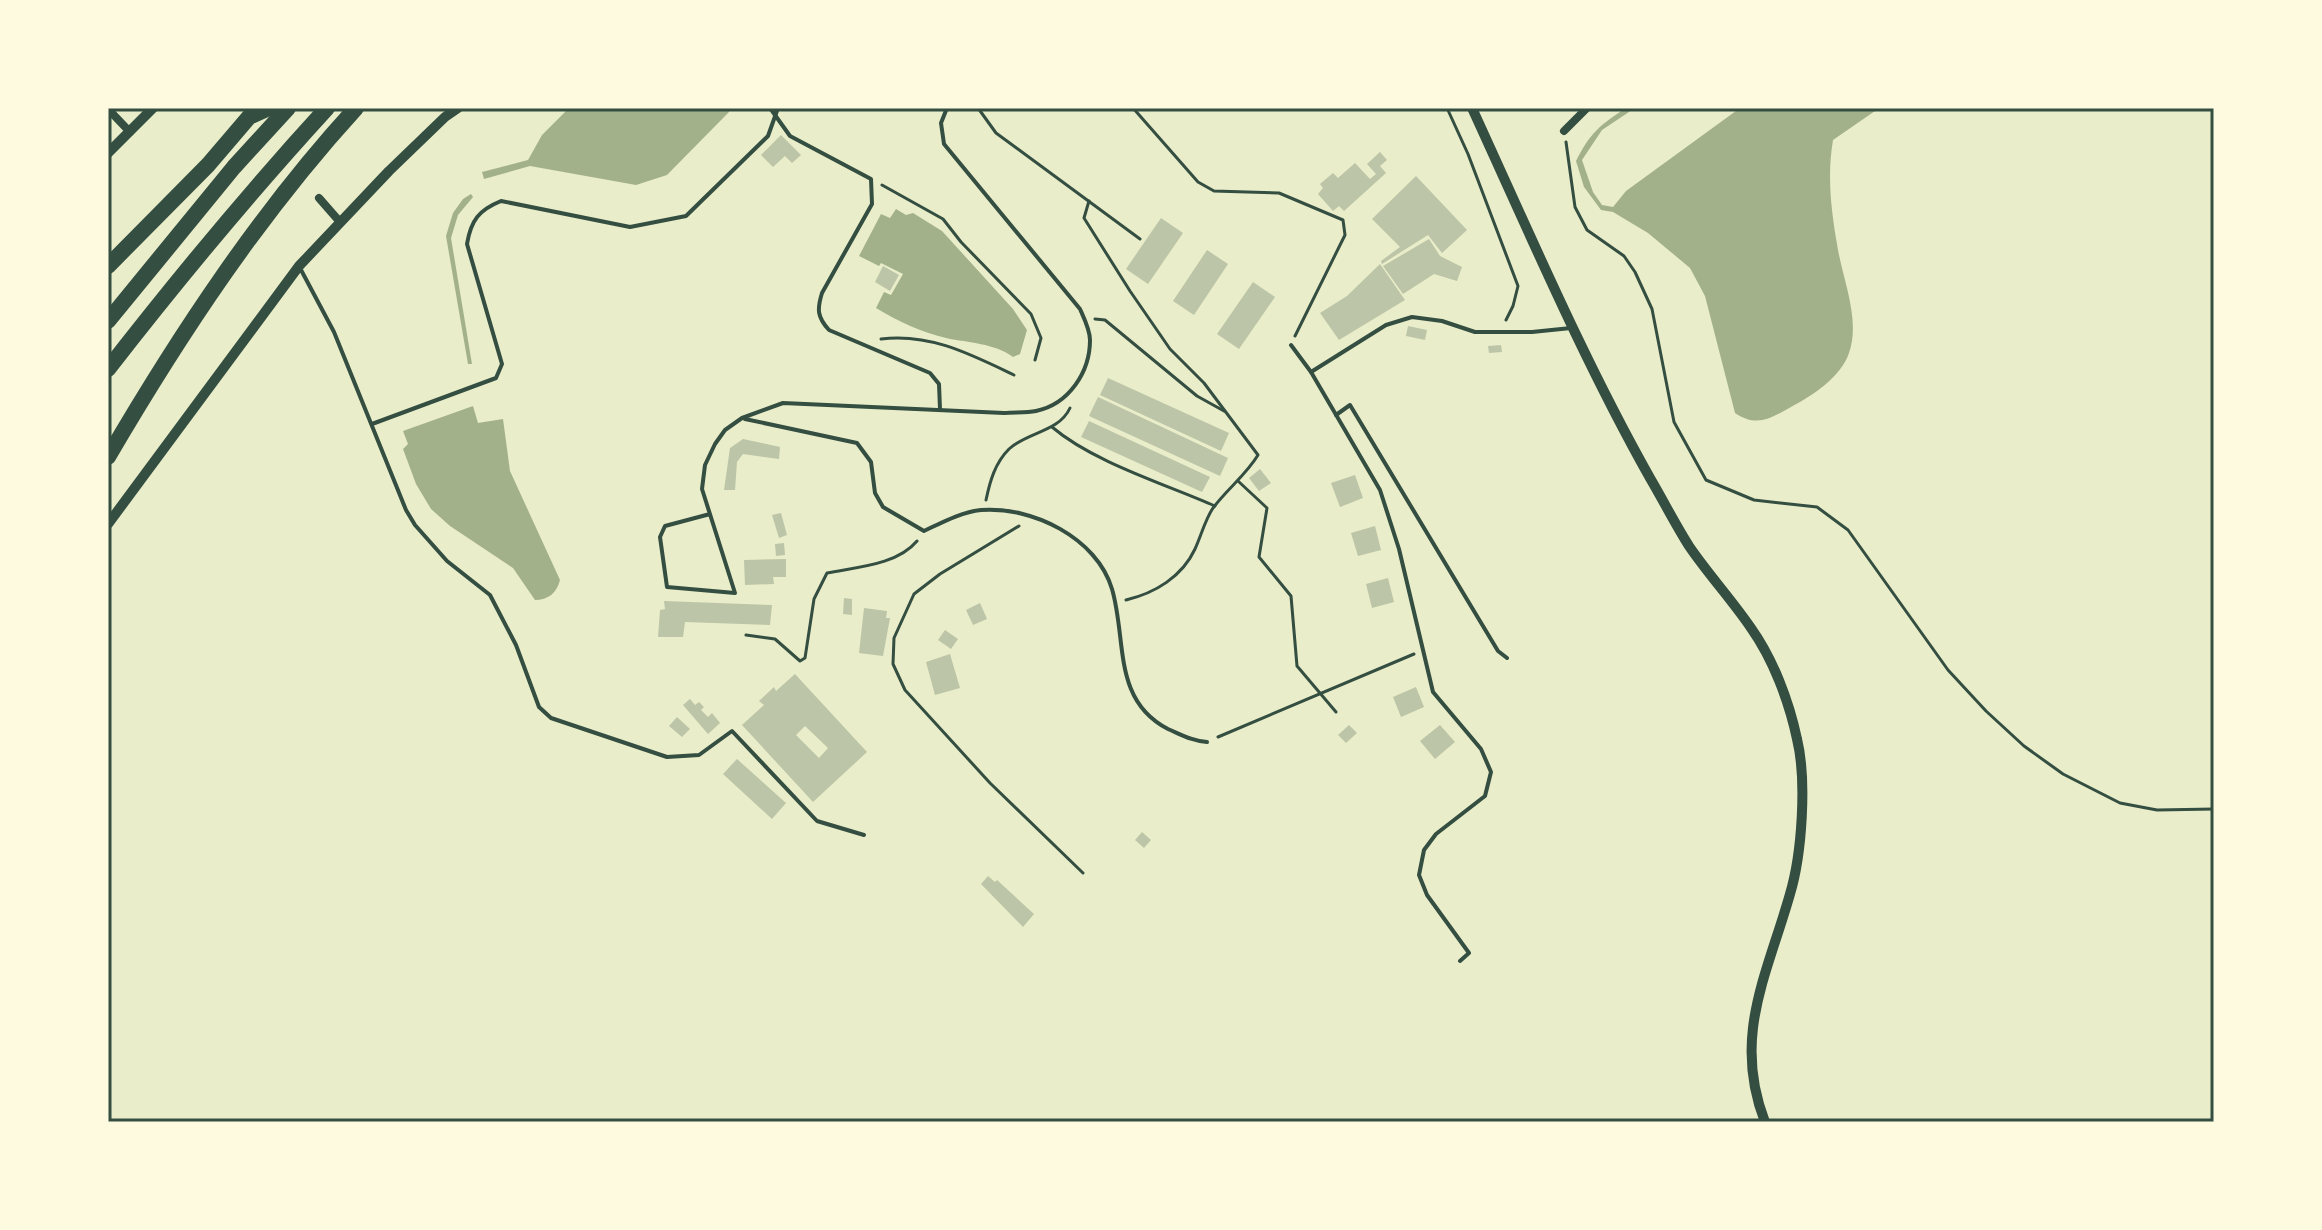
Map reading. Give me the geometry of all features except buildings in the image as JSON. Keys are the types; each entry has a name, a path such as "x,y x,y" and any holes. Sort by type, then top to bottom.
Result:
{"highway":[{"path":"108,266 208,165 249,117 269,108"},
{"path":"108,321 234,167 288,108"},
{"path":"108,369 255,186 327,108"},
{"path":"108,457 180,339 235,260 324,144 356,108"}],"street":[{"path":"108,153 153,108"},
{"path":"108,524 299,266 423,138 458,108"},
{"path":"1472,108 1573,327 1648,473 1690,546 1753,630 1782,689 1798,739 1802,782 1800,831 1792,891 1756,1000 1750,1059 1756,1097 1765,1122"},
{"path":"1564,131 1587,108"},
{"path":"108,109 130,132"},
{"path":"319,198 340,222"}],"lane":[{"path":"770,108 790,136 871,179 872,204 822,293 817,308 819,320 829,330 930,373 939,384 940,409"},
{"path":"372,424 496,378 502,364 467,244 470,226 483,209 501,201 630,227 686,216 768,136 778,108"},
{"path":"710,514 665,526 660,537 667,587 735,593 710,514 702,489 705,465 715,444 725,430 742,418 783,403 1004,413 1039,410 1077,385 1085,371 1091,337 1080,309 944,144 941,123 947,108"},
{"path":"299,266 334,332 406,510 447,561 490,595 516,645 539,707 551,718 667,757 699,755 732,731 817,821 864,835"},
{"path":"1311,372 1386,325 1412,317 1442,321 1475,332 1532,332 1573,327"},
{"path":"1291,345 1311,372 1380,490 1399,549 1433,692 1481,749 1491,772 1485,796 1436,834 1424,850 1419,875 1427,895 1469,953 1460,961"},
{"path":"1336,415 1350,405 1498,651 1507,658"},
{"path":"742,418 857,443 871,462 875,493 883,507 924,531 947,520 985,511 1005,511 1032,517 1072,537 1100,562 1112,588 1123,670 1149,719 1193,741 1207,742"}],"path":[{"path":"978,108 996,133 1140,239"},
{"path":"1133,108 1198,182 1214,191 1279,193 1343,220 1345,235 1291,345"},
{"path":"1447,108 1468,154 1518,286 1513,306 1500,331"},
{"path":"1564,131 1575,207 1587,230 1624,256 1635,272 1652,309 1674,422 1706,480 1754,500 1817,507 1848,530 1948,670 2024,746 2063,774 2120,803 2157,810 2214,809"},
{"path":"871,179 943,219 961,242 1031,314 1041,338 1035,360"},
{"path":"1089,201 1084,218 1130,291 1170,349 1204,383 1258,455 1249,470 1215,506 1193,553 1180,572 1149,594 1115,602"},
{"path":"1084,318 1105,320 1197,396 1229,414"},
{"path":"866,346 871,341 894,338 940,343 1014,375"},
{"path":"985,511 993,471 1002,458 1011,447 1052,427 1069,412 1077,385"},
{"path":"1052,427 1067,439 1105,459 1215,506"},
{"path":"1238,481 1267,508 1259,557 1291,596 1297,666 1336,712"},
{"path":"1032,517 940,574 914,594 894,638 893,664 905,690 990,783 1083,873"},
{"path":"746,635 775,639 800,661 805,658 814,599 827,573 884,561 908,552 924,531"},
{"path":"1207,742 1424,650"}],"shaded area":[{"path":"569,108 730,108 667,175 636,185 530,166 484,179 482,172 528,160 542,135"},
{"path":"1626,108 1635,108 1602,130 1582,160 1593,192 1602,205 1613,207 1626,191 1740,108 1874,108 1875,111 1833,140 1831,153 1833,218 1852,313 1849,353 1840,370 1825,385 1777,415 1757,421 1735,413 1705,296 1690,268 1648,233 1613,212 1601,210 1584,187 1576,161 1581,151 1596,130"},
{"path":"471,194 473,197 458,215 451,238 472,364 468,364 446,236 453,213"},
{"path":"896,209 906,215 913,213 942,231 1013,309 1027,330 1020,354 1013,357 990,346 928,333 876,308 884,292 891,295 903,274 859,256 881,214 890,218"},
{"path":"473,406 478,423 503,419 510,471 560,580 554,592 544,599 535,600 513,568 450,526 431,509 416,484 403,449 408,444 403,431"}]}
